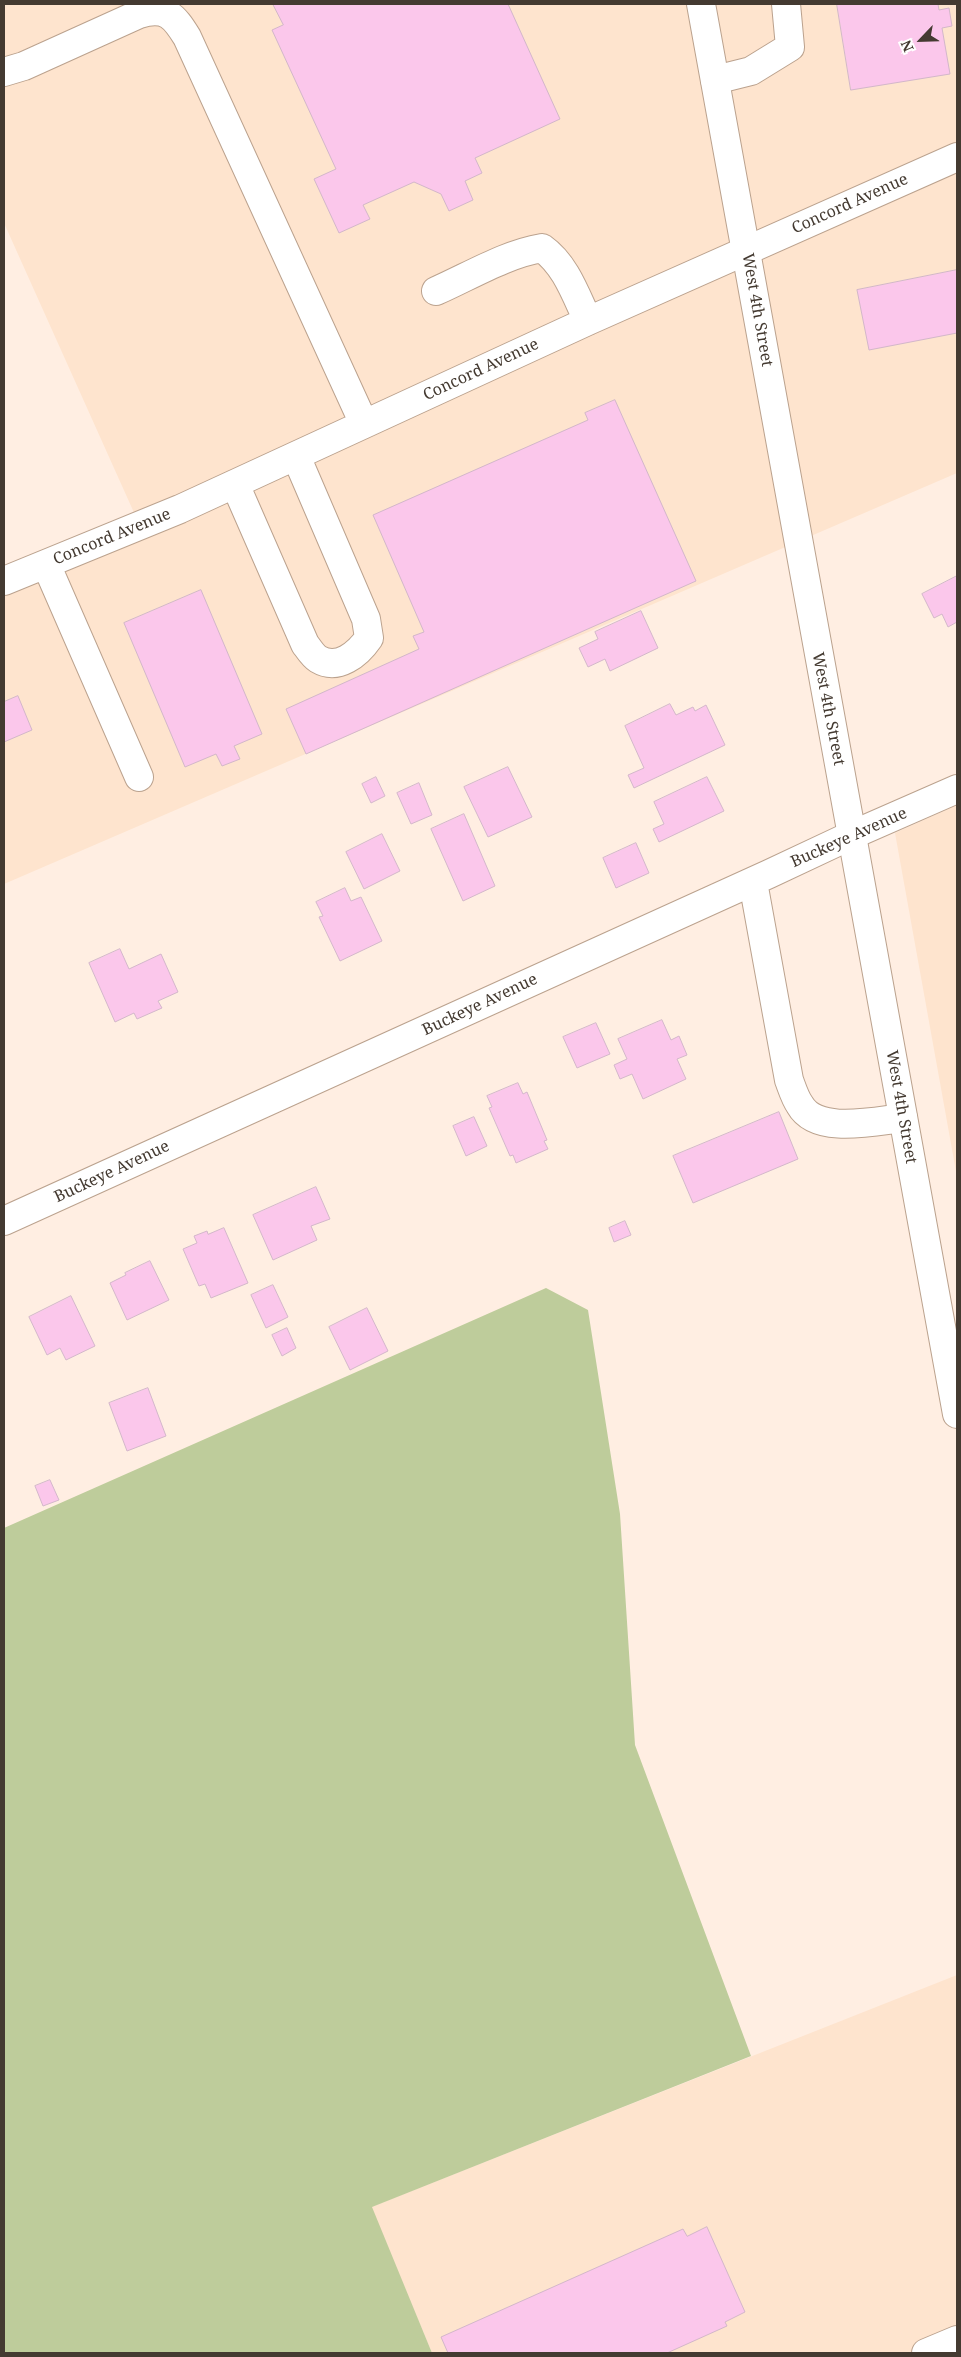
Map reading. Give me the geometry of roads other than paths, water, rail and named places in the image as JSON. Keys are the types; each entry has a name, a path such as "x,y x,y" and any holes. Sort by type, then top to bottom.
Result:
{"main road":[{"name":"West 4th Street","path":"701,4 957,1414"},
{"path":"715,80 751,71 790,47 790,29 786,4"},
{"path":"4,72 24,66 146,12 163,12 176,20 187,37 364,424"},
{"name":"Concord Avenue","path":"4,581 235,484 588,321 957,157"},
{"path":"436,291 529,250 542,248 553,256 564,272 588,321"},
{"path":"235,484 305,644 317,659 332,663 348,660 362,648 369,638 366,618 296,456"},
{"path":"46,564 140,777"},
{"name":"Buckeye Avenue","path":"4,1222 852,835 957,789"},
{"path":"752,882 789,1080 800,1107 816,1120 850,1124 903,1118"},
{"path":"926,2353 957,2340"}]}
